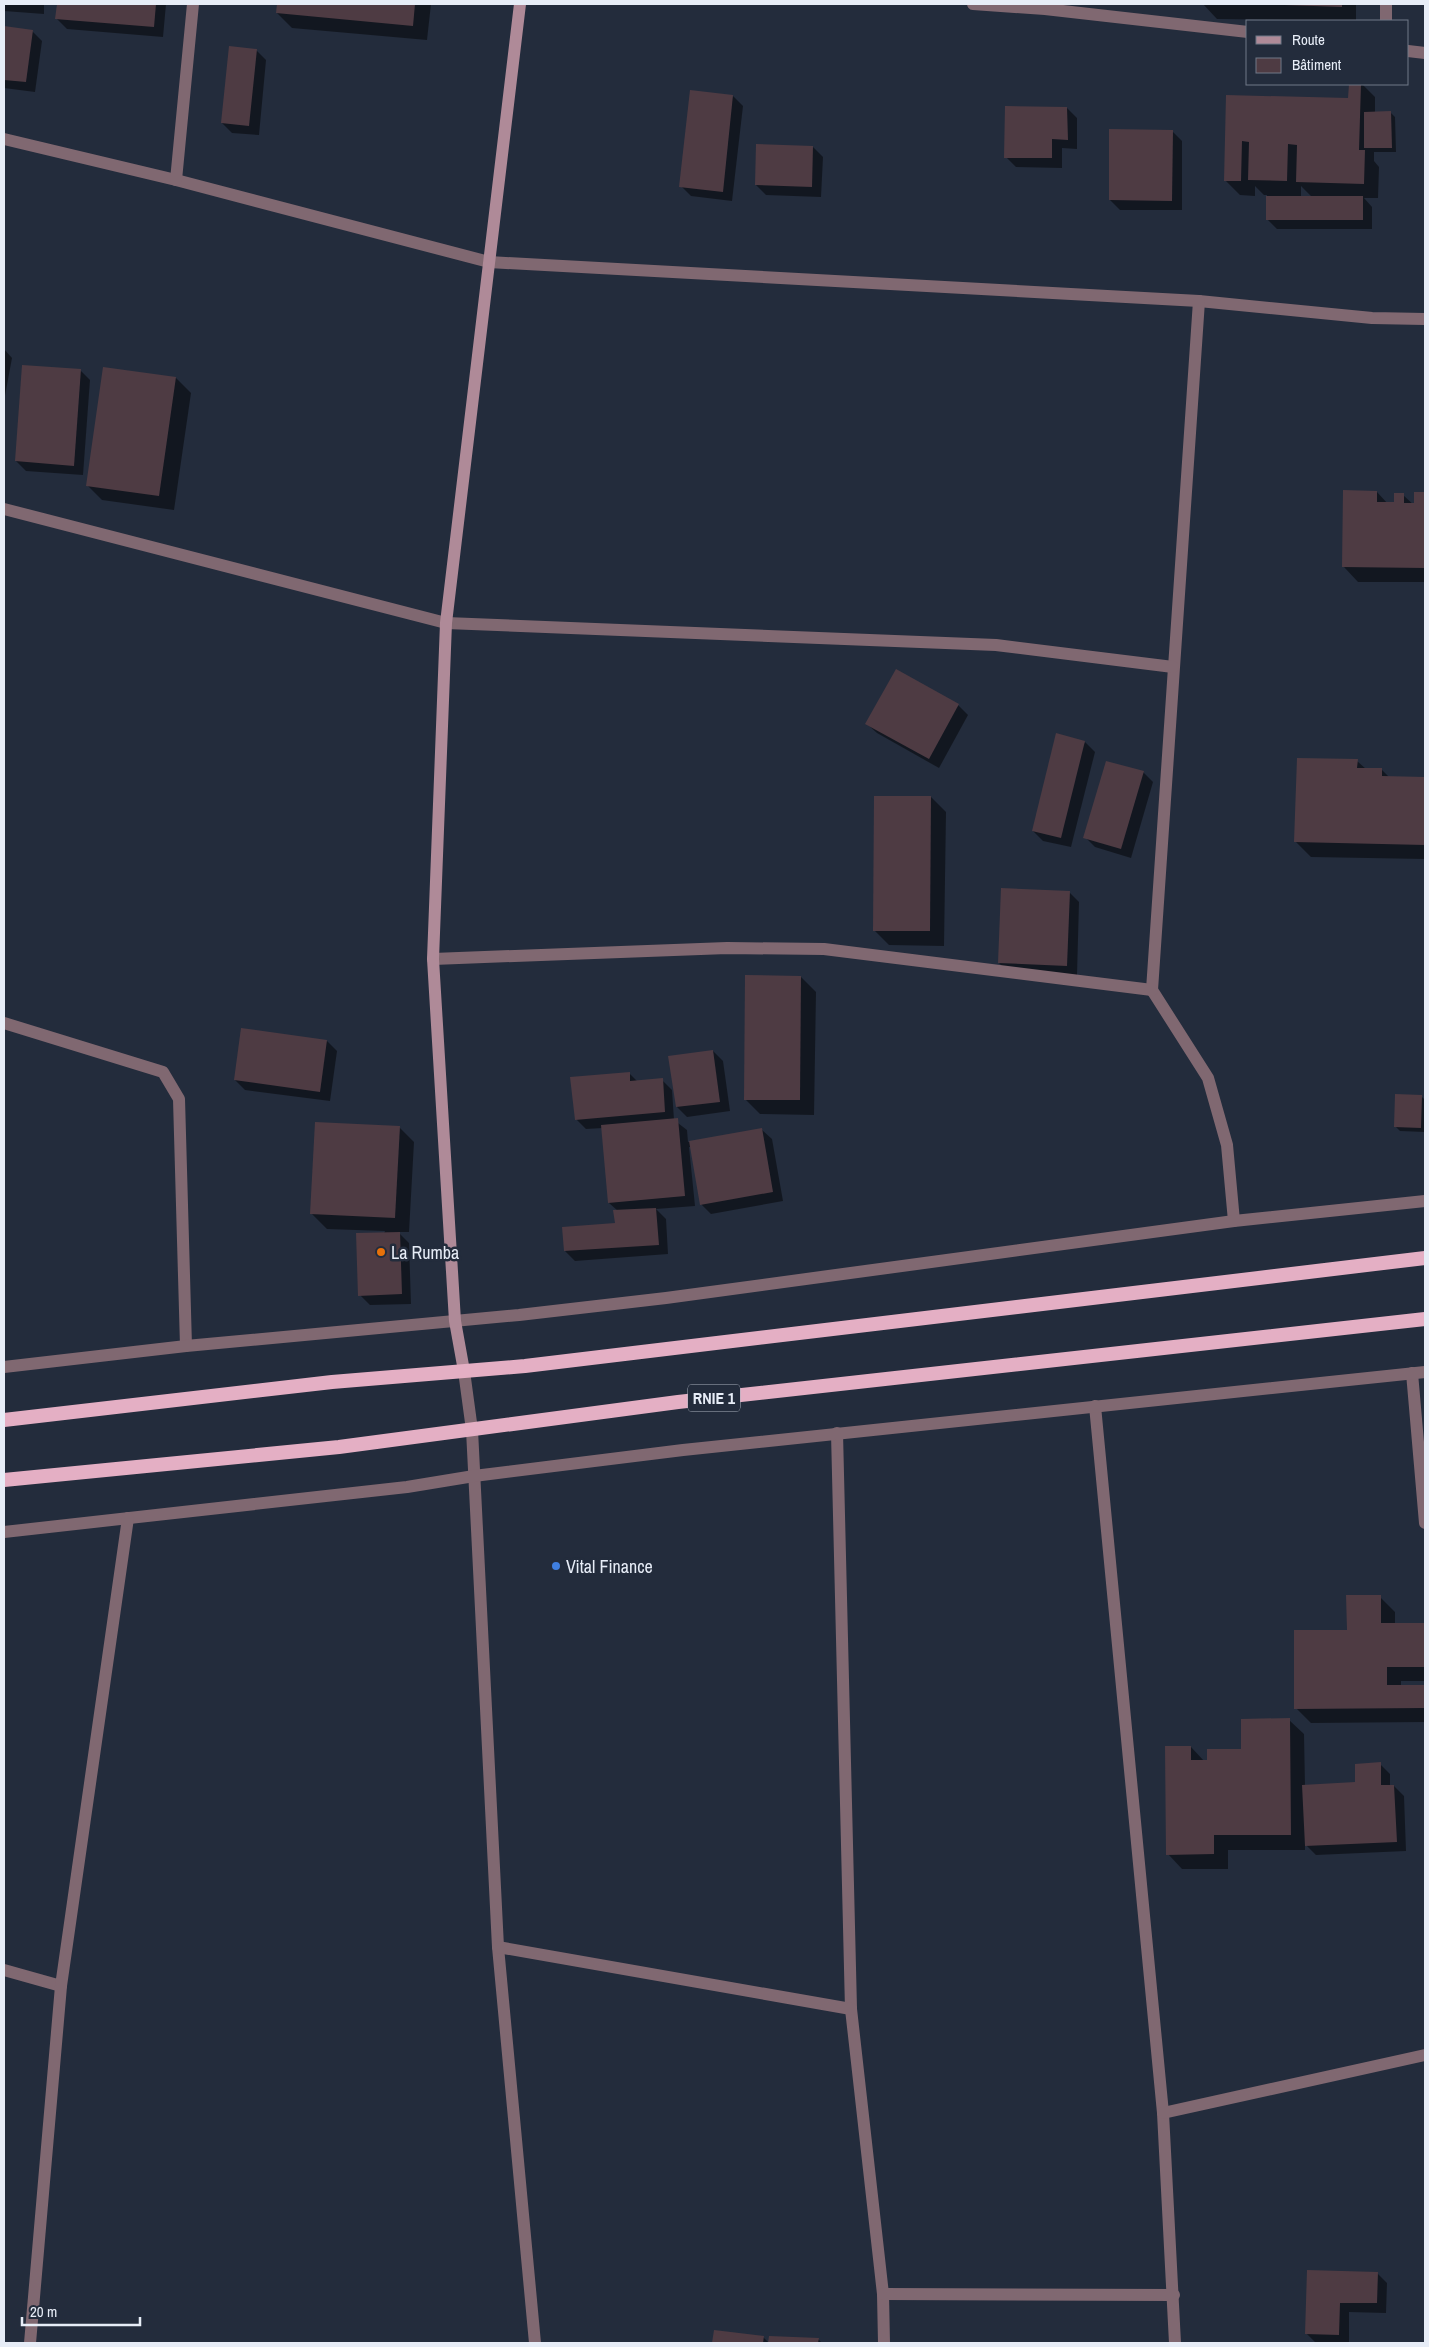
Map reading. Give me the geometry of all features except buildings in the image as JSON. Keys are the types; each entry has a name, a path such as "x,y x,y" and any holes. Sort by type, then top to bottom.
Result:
{"highway":[{"path":"4,1420 323,1384 464,1372 1425,1258"},
{"name":"RNIE 1","path":"4,1480 339,1446 678,1402 1425,1319"}],"main road":[{"path":"464,1372 456,1321 434,959 446,624 520,4"}],"street":[{"path":"176,180 193,4"},
{"path":"973,4 1045,7 1246,32"},
{"path":"1386,4 1386,20"},
{"path":"1409,51 1425,53"},
{"path":"4,139 176,180 489,262 1199,300 1372,318 1425,319"},
{"path":"1199,300 1152,990 1208,1078 1227,1145 1234,1221"},
{"path":"4,509 446,624 996,646 1173,668"},
{"path":"434,959 727,948 824,949 1152,990"},
{"path":"4,1023 163,1072 179,1099 186,1346"},
{"path":"4,1367 186,1346 456,1321 666,1298 1234,1221 1425,1201"},
{"path":"464,1372 472,1430 498,1947 535,2343"},
{"path":"4,1532 407,1487 474,1476 837,1433 1425,1372"},
{"path":"1412,1373 1425,1523"},
{"path":"1095,1406 1163,2113 1175,2343"},
{"path":"837,1433 851,2010 883,2294 884,2343"},
{"path":"30,2343 61,1986 128,1518"},
{"path":"498,1947 851,2010"},
{"path":"4,1970 61,1986"},
{"path":"1163,2113 1425,2055"},
{"path":"883,2294 1174,2296"}],"place":[{"name":"La Rumba","path":"381,1252"},
{"name":"Vital Finance","path":"556,1566"}]}
